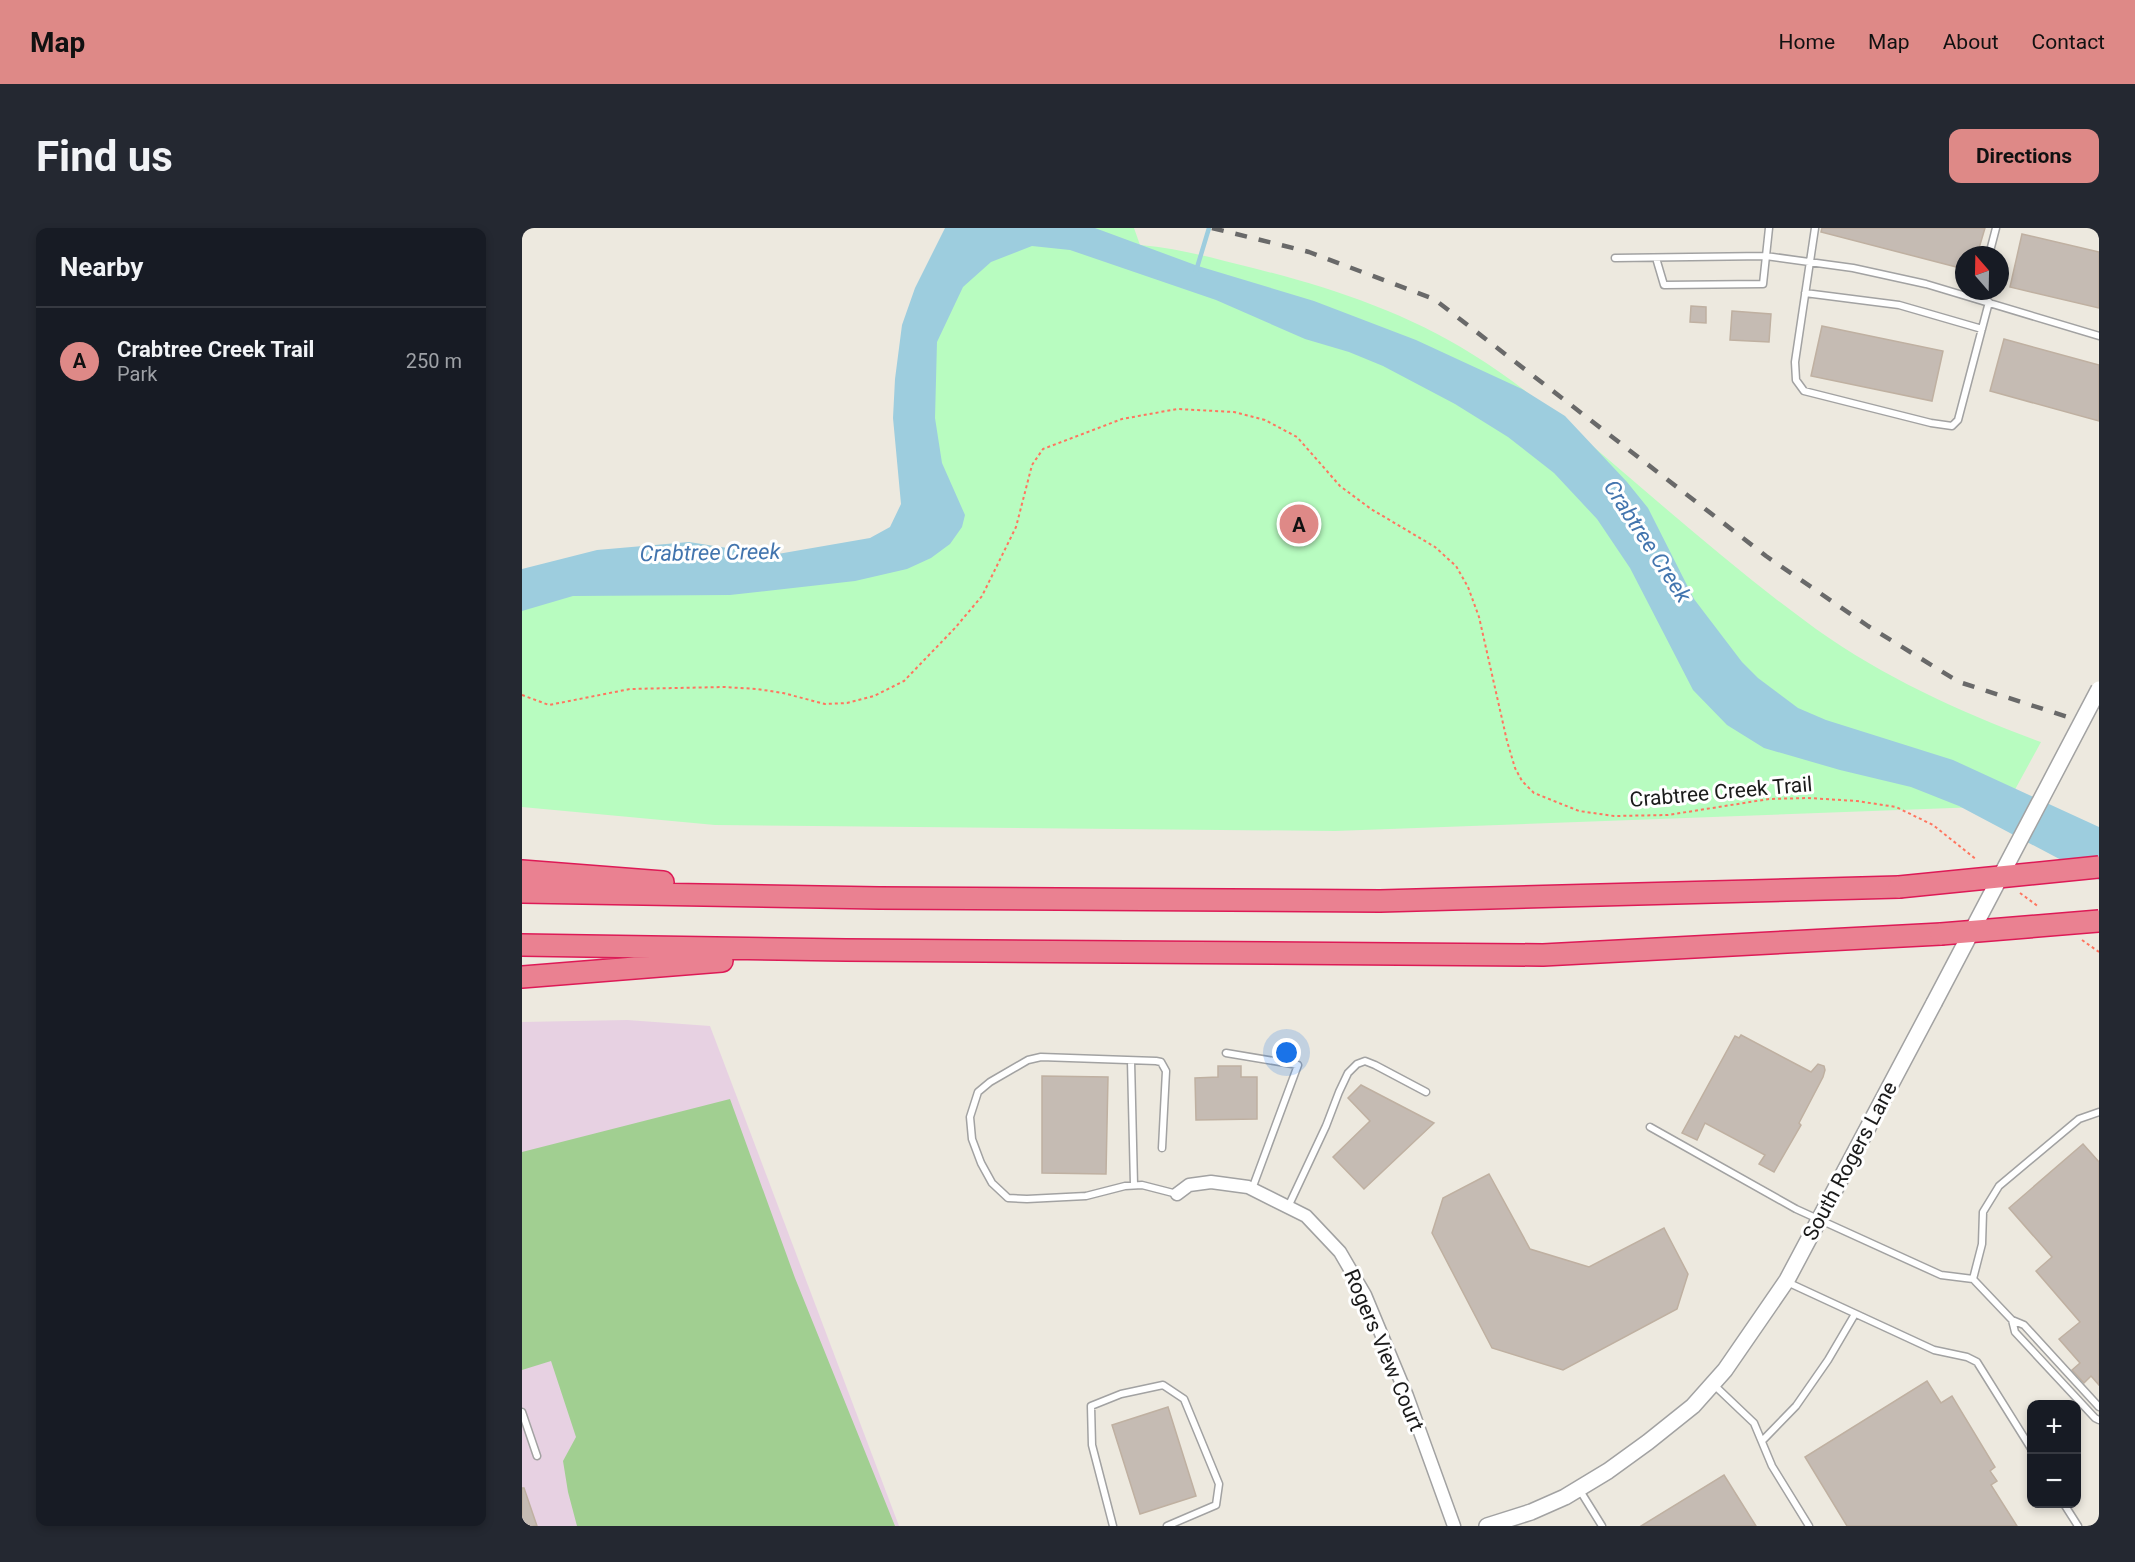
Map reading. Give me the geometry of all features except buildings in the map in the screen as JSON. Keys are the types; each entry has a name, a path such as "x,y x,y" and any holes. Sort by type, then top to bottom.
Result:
{"highway":[{"path":"522,892 879,898 1380,901 1899,887 2099,867"},
{"path":"522,871 879,898"},
{"path":"522,945 846,951 1543,956 1941,934 2099,921"},
{"path":"522,977 846,951"}],"street":[{"name":"South Rogers Lane","path":"1487,1526 1512,1522 1578,1489 1648,1442 1693,1406 1751,1334 1786,1282 2099,689"},
{"name":"Rogers View Court","path":"1177,1194 1189,1185 1211,1182 1252,1189 1305,1216 1340,1252 1365,1294 1407,1396 1454,1526"}],"lane":[{"path":"1656,258 1664,285 1762,284 1769,228"},
{"path":"1815,228 1795,362 1796,380 1804,391 1931,423 1952,426 1958,420 1989,302"},
{"path":"1991,246 1996,228"},
{"path":"1614,258 1766,256 1853,268 1955,292"},
{"path":"1805,293 1899,305 1982,328"},
{"path":"1982,300 2099,336"},
{"path":"1226,1053 1298,1065 1252,1189"},
{"path":"1162,1148 1166,1071 1161,1062 1041,1057 1028,1060 990,1082 978,1092 970,1117 972,1139 981,1163 992,1183 1008,1198 1086,1196 1134,1185 1177,1194"},
{"path":"1131,1061 1134,1185"},
{"path":"1288,1207 1348,1073 1357,1064 1365,1061 1375,1065 1426,1092"},
{"path":"1973,1279 1982,1244 1983,1212 1999,1186 2079,1119 2099,1112"},
{"path":"1650,1127 1819,1220 1941,1275 1973,1279 2012,1320 2024,1325 2099,1407"},
{"path":"1786,1282 1934,1350 1967,1357 1977,1362 2027,1443"},
{"path":"1762,1441 1796,1406 1828,1360 1855,1314"},
{"path":"2012,1320 2015,1332 2099,1420"},
{"path":"1713,1383 1754,1423 1772,1466 1809,1526"},
{"path":"1113,1526 1092,1445 1091,1406 1121,1394 1163,1385 1184,1399 1219,1484 1216,1505 1167,1526"},
{"path":"522,1412 537,1456"},
{"path":"1578,1489 1602,1526"},
{"path":"2067,1508 2078,1526"}],"path":[{"name":"Crabtree Creek Trail","path":"522,695 549,705 630,690 724,687 783,693 825,704 847,703 874,696 904,681 982,596 1016,527 1032,465 1043,449 1122,419 1177,409 1234,412 1265,420 1297,437 1340,486 1371,509 1436,547 1456,566 1468,587 1479,617 1515,768 1522,781 1534,793 1579,812 1614,816 1668,815 1769,799 1808,798 1857,801 1896,807 1934,825 1983,865"},
{"path":"2020,893 2038,907"},
{"path":"2075,934 2099,952"}],"shaded area":[{"path":"627,1020 710,1026 899,1526 522,1526 522,1022"}],"green space":[{"path":"982,228 1134,228 1140,245 1197,254 1338,292 1420,326 1472,354 1525,391 1737,568 1842,647 1925,693 2041,742 2006,806 1335,831 715,825 522,807 522,588 901,552 916,367"},
{"path":"730,1099 795,1278 895,1526 577,1526 563,1461 576,1437 551,1361 522,1370 522,1152"}],"water":[{"name":"Crabtree Creek","path":"945,228 1095,228 1198,266 1314,301 1416,340 1522,389 1565,416 1627,482 1648,508 1694,599 1742,662 1758,678 1798,708 1826,720 1953,760 2099,827 2099,880 1959,806 1911,787 1764,748 1727,725 1693,690 1630,568 1597,519 1554,473 1508,437 1455,404 1383,366 1349,352 1305,339 1216,300 1070,250 1032,246 991,262 963,287 937,342 935,418 942,463 965,515 962,527 950,544 931,558 907,569 855,581 730,595 573,596 522,611 522,569 597,550 689,542 772,555 870,538 890,527 901,504 893,418 902,325 915,288"}],"waterway":[{"path":"1196,271 1209,228"}],"railway":[{"path":"1212,228 1309,252 1434,299 1766,556 1868,626 1959,682 2099,727"}],"place":[{"name":"Crabtree Creek Trail","path":"1299,524"}]}
